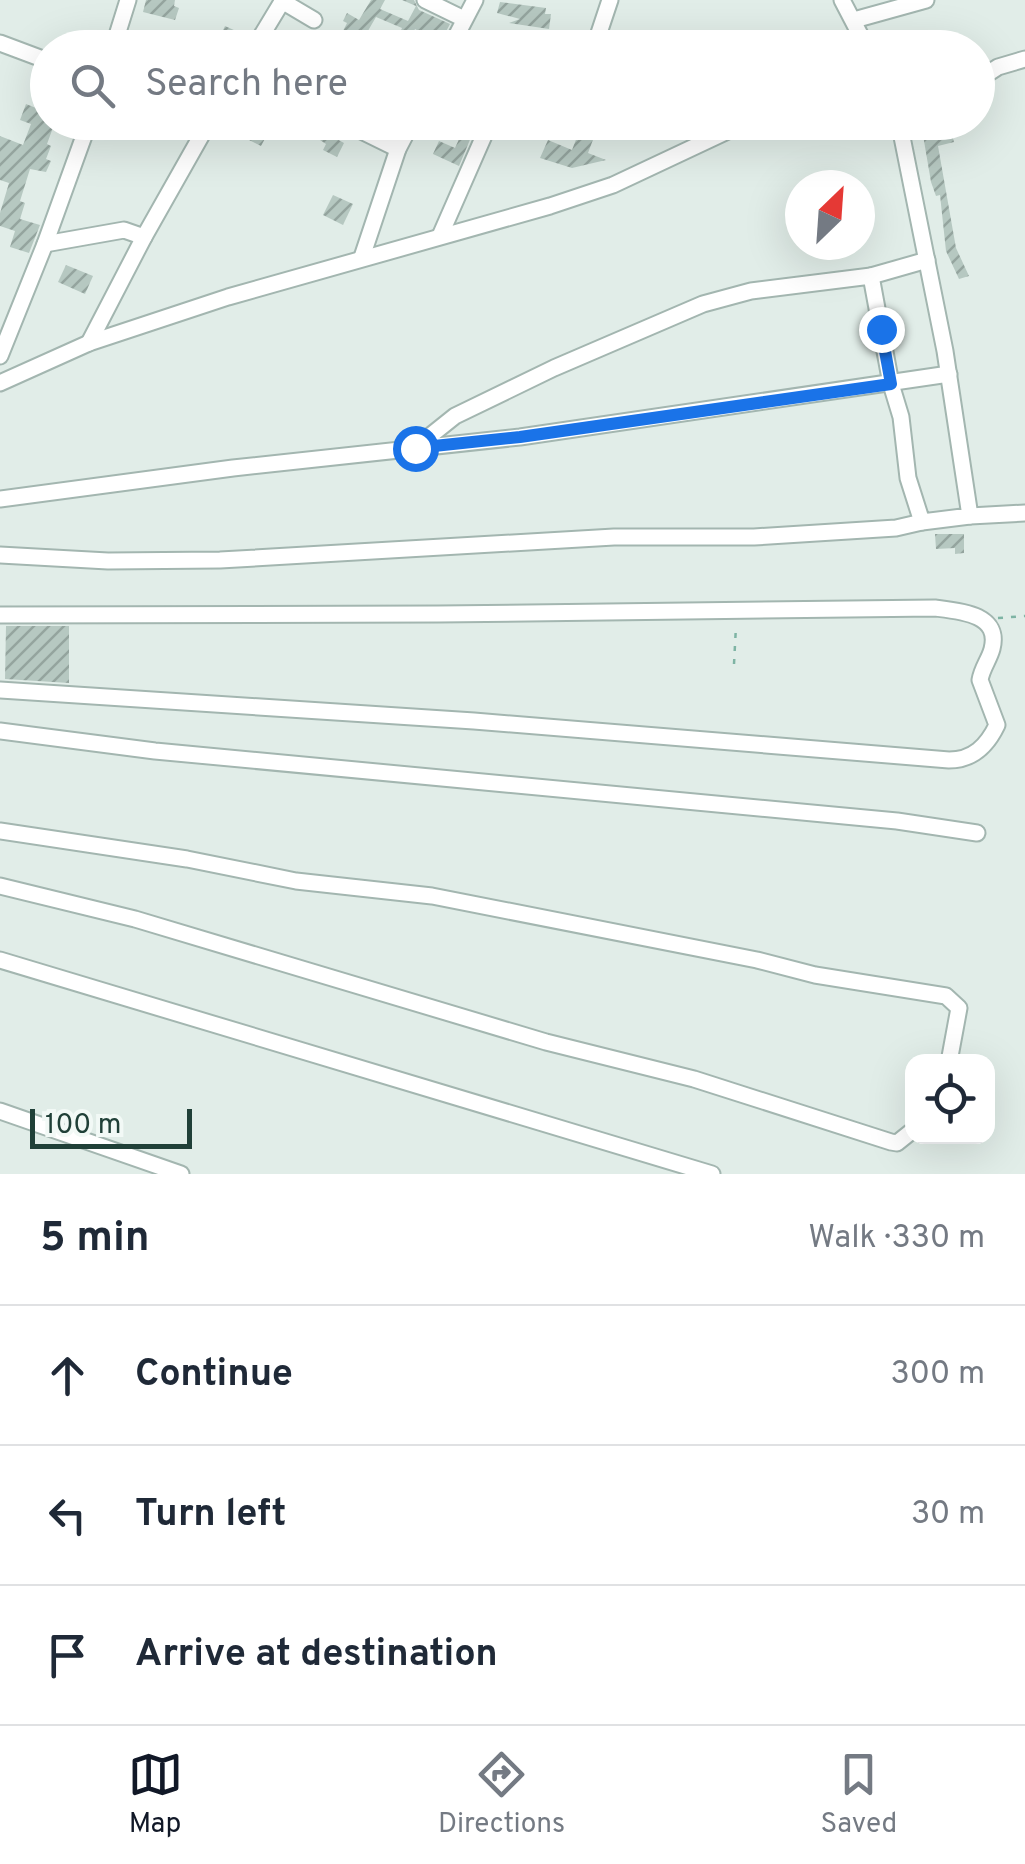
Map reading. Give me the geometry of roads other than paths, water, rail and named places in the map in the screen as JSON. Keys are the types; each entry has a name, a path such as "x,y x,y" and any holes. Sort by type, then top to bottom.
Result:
{"street":[{"path":"119,30 128,0"},
{"path":"426,0 464,19"},
{"path":"459,30 476,0"},
{"path":"600,30 610,0"},
{"path":"842,0 859,30"},
{"path":"854,20 926,0"},
{"path":"265,30 282,1 314,20"},
{"path":"0,43 30,54"},
{"path":"995,69 1025,59"},
{"path":"0,356 8,316 46,244 83,140"},
{"path":"89,342 198,140"},
{"path":"380,140 398,149"},
{"path":"362,257 403,140"},
{"path":"440,236 482,140"},
{"path":"0,383 89,342 613,184 692,140"},
{"path":"903,140 949,374 970,516"},
{"path":"46,244 124,230 144,236"},
{"path":"415,448 455,416 703,304 751,291 871,276 927,260"},
{"path":"871,276 901,417 908,478 922,522"},
{"path":"0,498 520,437 949,374"},
{"path":"0,555 220,560 614,537 754,538 896,528 970,516 1025,513"},
{"path":"0,615 936,608 981,617 989,625 994,638 992,654 980,680 997,725 981,750 958,760 232,703 0,690"},
{"path":"0,731 155,751 896,820 977,833"},
{"path":"0,830 187,858 296,881 432,896 738,956 815,975 946,996 959,1008 950,1054"},
{"path":"0,886 135,920 546,1042 694,1079 891,1142 897,1143 905,1137"},
{"path":"0,960 712,1174"},
{"path":"0,1110 182,1174"}]}
